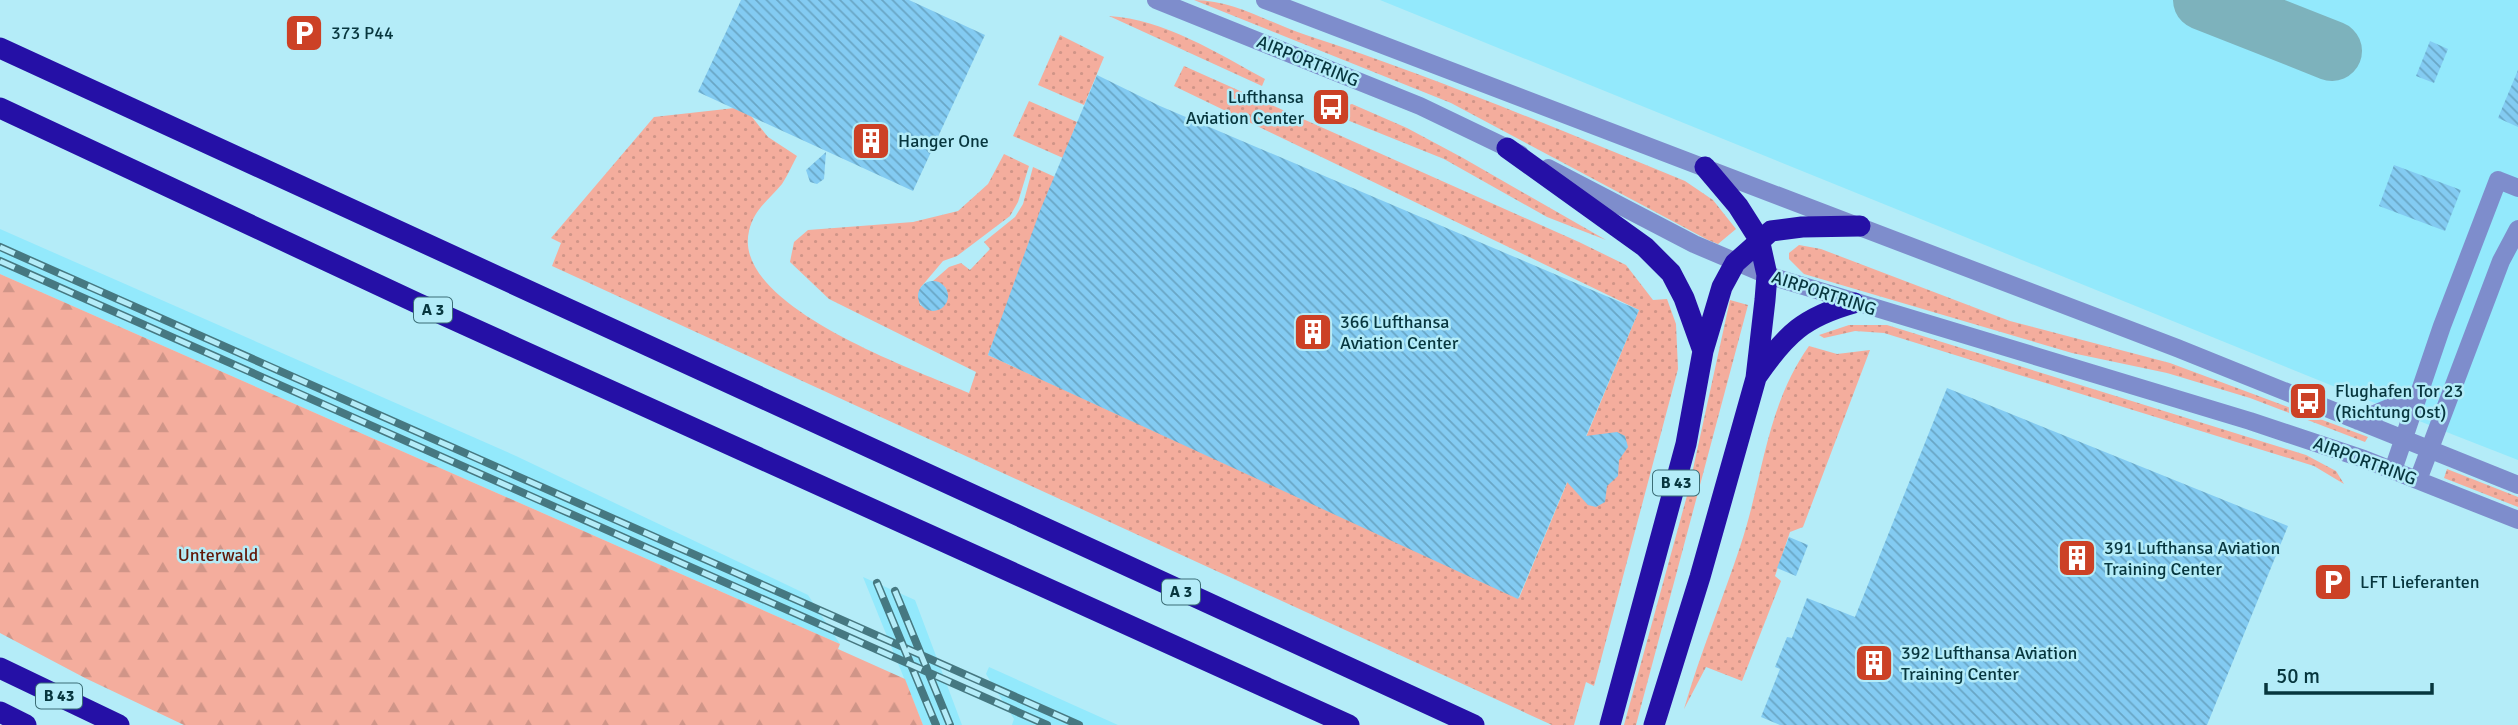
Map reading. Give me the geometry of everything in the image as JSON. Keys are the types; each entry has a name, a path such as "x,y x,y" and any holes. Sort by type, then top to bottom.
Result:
{"highway":[{"name":"A 3","path":"0,48 1474,725"},
{"name":"A 3","path":"0,108 455,320 1349,725"},
{"path":"1507,148 1645,247 1671,273 1685,298 1703,351"},
{"name":"B 43","path":"1654,725 1700,577 1756,378 1767,275 1759,239 1738,206 1705,167"},
{"path":"1735,262 1771,231 1785,228 1860,226"},
{"name":"B 43","path":"1611,723 1683,456 1703,351 1718,298 1735,262"},
{"path":"1756,378 1792,332 1827,311 1854,303"},
{"name":"B 43","path":"0,668 119,725"},
{"name":"B 43","path":"0,712 26,725"}],"street":[{"name":"AIRPORTRING","path":"1156,0 1420,106 1735,262 1767,275 2170,396 2393,470 2518,520"},
{"name":"AIRPORTRING","path":"1265,0 1638,145 1705,167 2177,348 2518,485"},
{"name":"AIRPORTRING","path":"2404,440 2498,180 2518,188"},
{"name":"AIRPORTRING","path":"2429,449 2501,261 2518,229"},
{"name":"AIRPORTRING","path":"2358,421 2419,395"},
{"path":"2393,470 2404,440"},
{"path":"2417,480 2429,449"}],"shaded area":[{"path":"1380,0 2518,0 2518,460 2454,435"},
{"path":"0,229 516,456 808,595 840,644 0,274"},
{"path":"863,577 915,600 962,725 923,725"},
{"path":"989,667 1118,725 1012,725 1014,719 986,674"}],"green space":[{"path":"1194,0 1237,8 1402,68 1685,181 1713,200 1736,229 1718,244 1708,240 1451,103"},
{"path":"1109,16 1150,23 1190,39 1265,79 1262,86"},
{"path":"1060,35 1104,57 1084,105 1038,85"},
{"path":"1184,66 1579,242 1626,265 1653,300 1667,299 1676,324 1678,369 1594,686 1586,682 1574,725 1552,725 552,266 561,243 551,238 654,117 744,107 768,137 797,156 782,184 758,211 749,231 751,259 768,285 797,309 832,332 969,393 976,372 829,299 790,262 794,242 808,230 913,222 958,211 988,184 1004,154 1029,166 1018,202 1010,216 957,256 943,261 921,287 918,296 920,305 933,311 946,303 946,288 933,281 949,267 961,263 970,270 990,249 984,242 1015,217 1023,204 1033,167 1055,177 988,355 1519,598 1639,310 1174,86"},
{"path":"1029,101 1077,122 1063,158 1013,136"},
{"path":"1352,104 1407,128 1606,240 1547,217 1444,159 1342,118 1345,106"},
{"path":"1799,245 1821,249 2010,321 2170,363 2368,437 2365,442 2250,398 2167,373 2072,353 1804,274 1789,259 1789,253"},
{"name":"Unterwald","path":"0,274 840,644 838,649 905,679 923,725 184,725 85,678 0,633"},
{"path":"1730,300 1748,305 1636,725 1624,725 1688,492"},
{"path":"1849,325 1887,325 2306,455 2336,471 2344,484 2314,466 1884,333 1855,331 1824,338 1819,335"},
{"path":"1809,346 1837,354 1870,350 1803,527 1790,532 1775,576 1781,581 1742,681 1706,667 1684,709 1740,547 1774,418 1783,393"},
{"path":"2447,469 2518,497 2518,507 2444,478"}],"building":[{"name":"Hanger One","path":"741,0 909,0 985,35 913,191 698,92"},
{"path":"2430,41 2448,49 2434,83 2416,76"},
{"path":"2518,70 2518,127 2498,118"},
{"name":"366 Lufthansa Aviation Center","path":"1097,75 1160,106 1639,310 1586,436 1617,432 1625,436 1628,447 1619,460 1618,476 1607,486 1605,502 1596,507 1588,505 1567,482 1518,599 988,355 1041,208"},
{"path":"826,152 824,179 817,184 810,182 806,170"},
{"path":"2394,165 2461,190 2445,231 2379,206"},
{"path":"933,281 944,285 948,296 944,307 933,311 922,307 918,296 922,285"},
{"name":"391 Lufthansa Aviation Training Center","path":"1947,388 2288,526 2207,725 1780,725 1761,717 1780,669 1775,667 1787,637 1792,638 1807,598 1855,617"},
{"path":"1789,537 1808,545 1796,576 1777,568"}],"taxiway":[{"path":"2203,0 2332,51"}],"railway":[{"path":"0,247 1079,725"},
{"path":"0,261 1047,725"},
{"path":"877,583 936,725"},
{"path":"895,591 950,725"}],"place":[{"name":"373 P44","path":"304,33"},
{"name":"Lufthansa Aviation Center","path":"1331,107"},
{"name":"Hanger One","path":"871,141"},
{"name":"366 Lufthansa Aviation Center","path":"1313,332"},
{"name":"Flughafen Tor 23 (Richtung Ost)","path":"2308,401"},
{"name":"391 Lufthansa Aviation Training Center","path":"2077,558"},
{"name":"LFT Lieferanten","path":"2333,582"},
{"name":"392 Lufthansa Aviation Training Center","path":"1874,663"}]}
